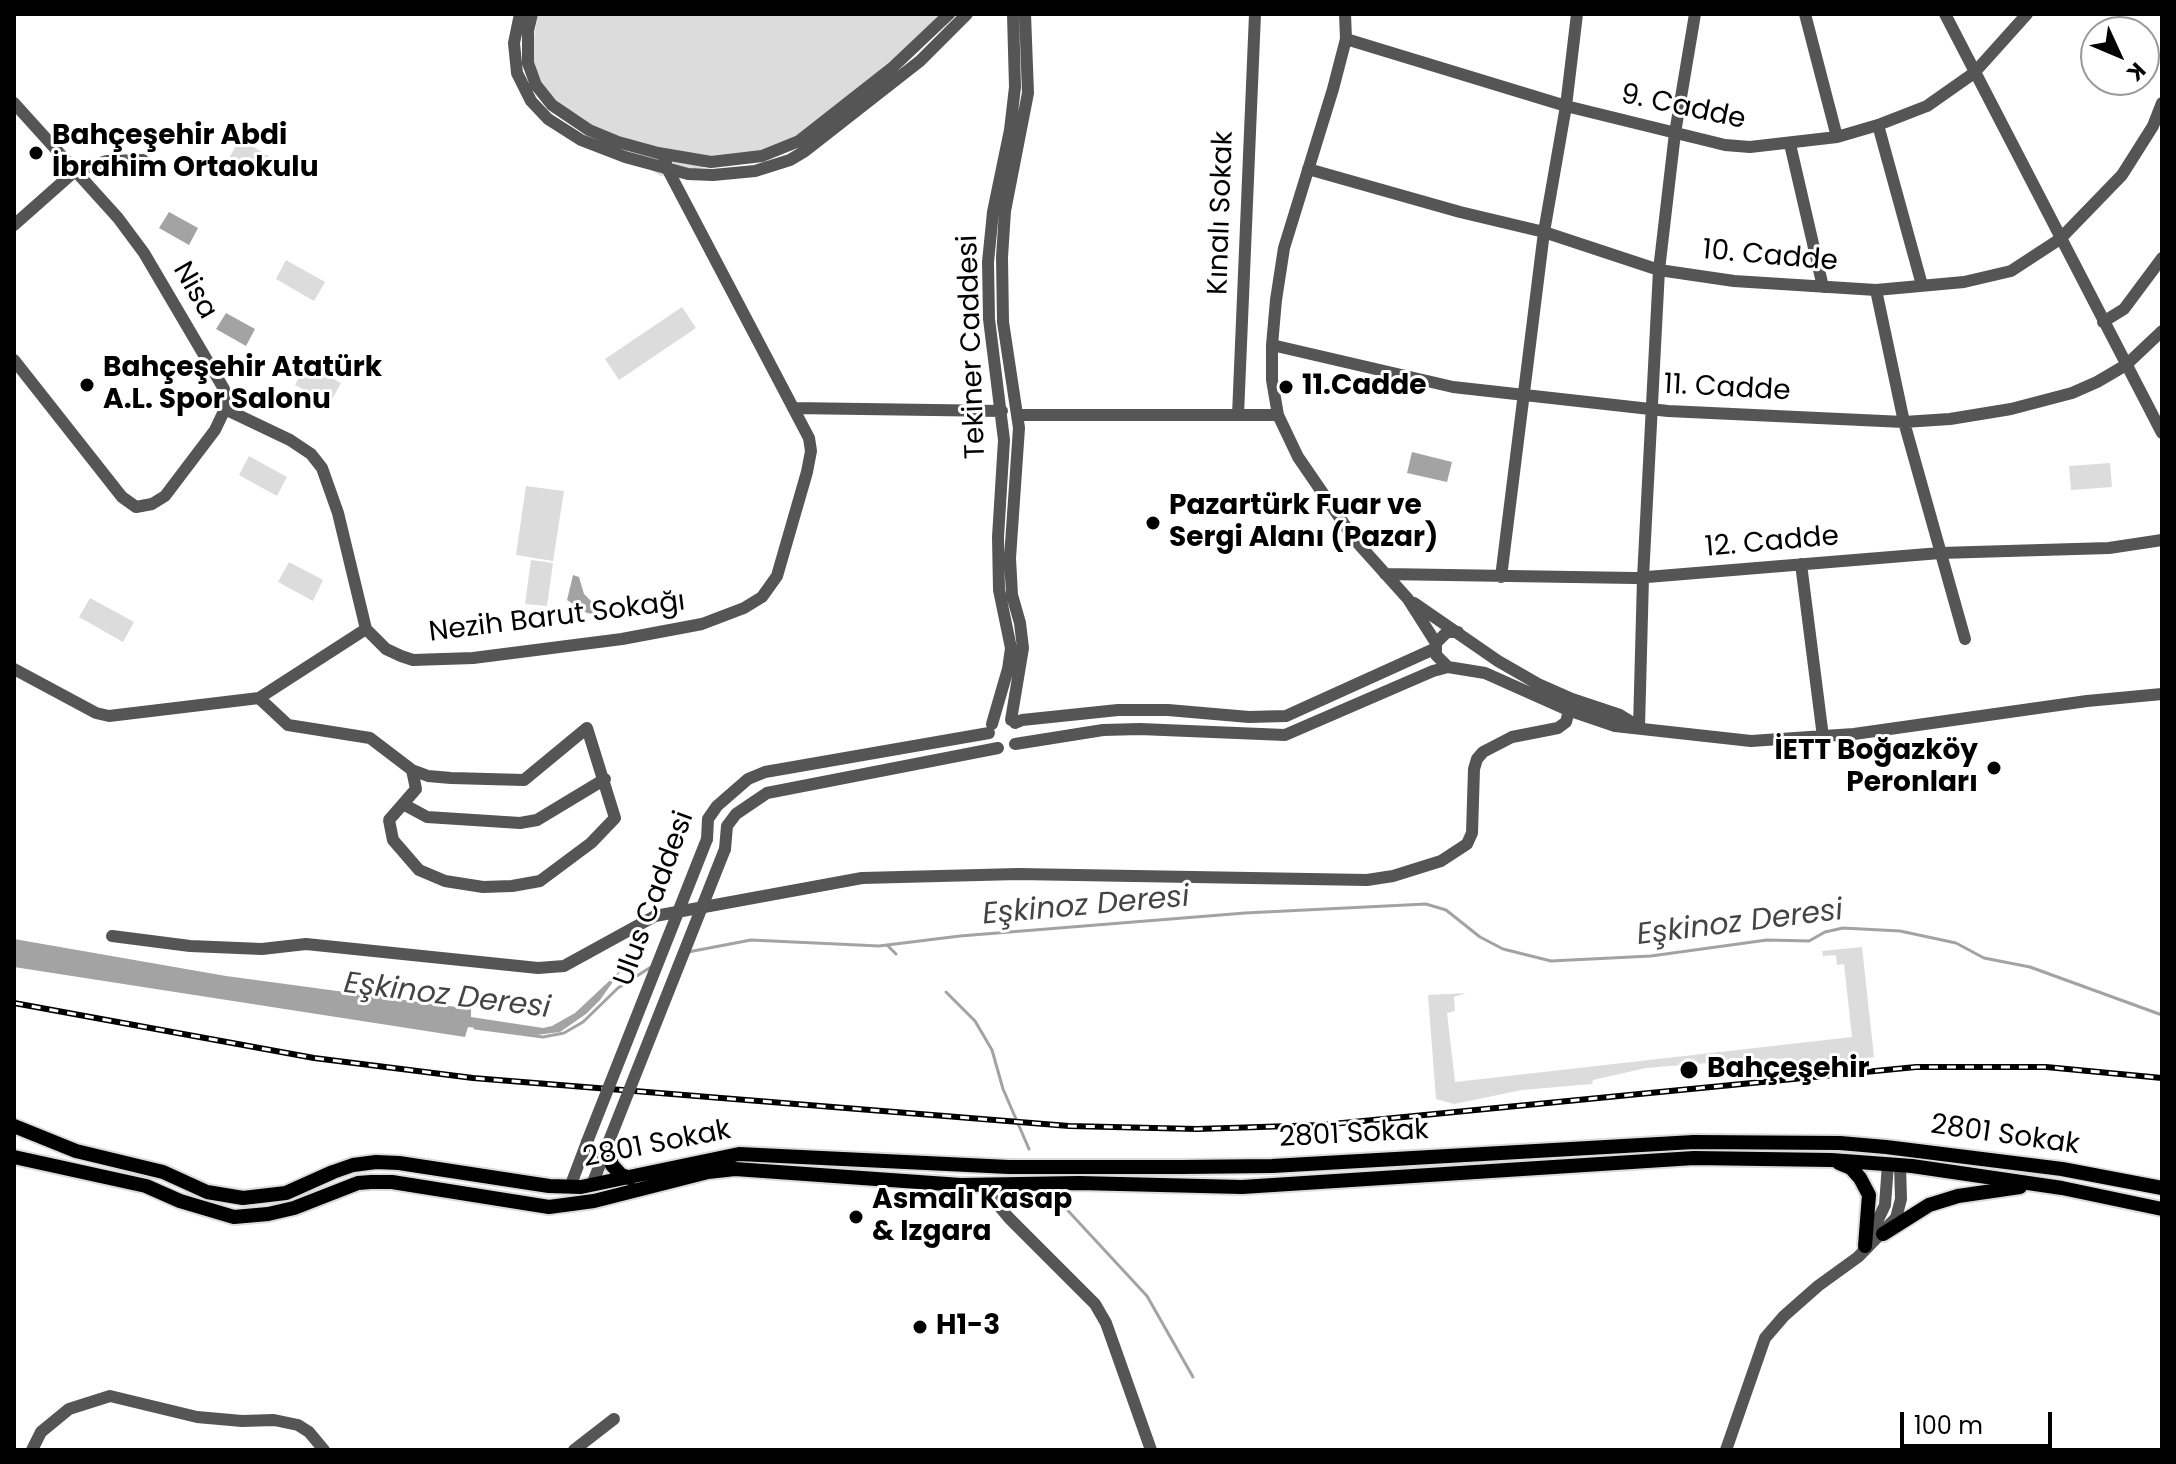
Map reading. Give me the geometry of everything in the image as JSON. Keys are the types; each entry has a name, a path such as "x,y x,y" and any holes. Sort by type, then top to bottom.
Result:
{"main road":[{"name":"2801 Sokak","path":"14,1126 76,1151 163,1172 207,1192 232,1198 286,1193 353,1165 376,1162 574,1191 739,1154 1032,1167 1272,1166 1694,1142 1840,1143 1886,1147 2062,1169 2162,1188"},
{"path":"607,1146 612,1165 621,1175 630,1178"},
{"path":"1886,1147 1895,1162 1913,1157 2021,1170 2062,1169"},
{"path":"14,1157 146,1186 180,1201 234,1217 294,1208 358,1183 449,1185 555,1201 574,1191 594,1201"},
{"name":"2801 Sokak","path":"392,1182 549,1207 594,1201 708,1172 735,1169 982,1186 1079,1183 1242,1187 1694,1158 1831,1160 1895,1162 2107,1196 2162,1209"},
{"path":"1831,1160 1851,1168 1866,1186 1869,1195 1862,1252"},
{"path":"982,1186 984,1176 1016,1175 1032,1167"},
{"path":"1883,1234 1929,1205 1958,1196 1993,1189 2044,1185"}],"street":[{"path":"520,14 514,59 524,88 539,111 562,129 593,145 688,174 736,174 790,160 884,91 940,43 967,14"},
{"path":"532,14 528,31 528,63 543,95 563,114 589,130 633,147 694,160 728,161 762,156 787,147 814,131 861,94 949,14"},
{"name":"Tekiner Caddesi","path":"991,729 1010,658 999,590 1004,440 989,319 988,262 993,212 1014,97 1016,61 1013,14"},
{"name":"Tekiner Caddesi","path":"1013,722 1023,648 1012,595 1010,558 1019,441 1003,322 1001,274 1005,211 1028,93 1025,14"},
{"name":"Kınalı Sokak","path":"1238,415 1255,14"},
{"path":"1345,14 1346,39 1333,89 1284,248 1272,345 1272,380 1278,415 1298,457 1332,508 1355,540 1408,599 1435,646 1439,661 1452,667 1485,673 1570,704"},
{"path":"1501,577 1544,232 1566,106 1577,14"},
{"path":"1639,727 1643,578 1659,270 1675,133 1695,14"},
{"path":"1805,14 1837,137"},
{"path":"1945,14 2162,433"},
{"name":"9. Cadde","path":"1346,39 1566,106 1725,145 1750,147 1837,137 1927,106 1974,73 2027,14"},
{"name":"Nisa","path":"14,103 118,218 144,253 224,389 225,409"},
{"name":"10. Cadde","path":"1308,169 1544,232 1659,270 1734,281 1876,290 1964,282 2011,271 2060,239 2122,175 2153,126 2162,103"},
{"path":"1878,125 1922,285"},
{"path":"1790,144 1823,287"},
{"name":"Nezih Barut Sokağı","path":"366,629 386,649 413,660 473,658 622,639 689,626 744,608 762,597 777,576 807,472 811,451 809,438 668,170 663,154"},
{"path":"14,225 75,171 107,161 143,160"},
{"path":"2103,322 2124,309 2162,258"},
{"path":"1876,290 1904,422 1965,639"},
{"name":"11. Cadde","path":"1272,345 1453,387 1651,409 1904,422 1950,419 2042,402 2097,382 2126,365 2162,331"},
{"path":"14,360 122,497 136,507 152,504 165,496 215,430 225,409 290,440 311,454 322,468 338,513 366,629 259,698 109,716 96,713 14,669"},
{"path":"793,408 1002,411"},
{"path":"1017,415 1278,415"},
{"name":"12. Cadde","path":"1385,574 1643,578 1940,553 2109,548 2162,540"},
{"path":"1801,564 1823,737"},
{"path":"1408,599 1498,661 1570,704 1615,726 1751,741 1823,737 2087,701 2162,694"},
{"path":"1435,646 1447,632 1463,635 1470,645 1469,657 1466,662 1452,667"},
{"name":"Ulus Caddesi","path":"574,1191 587,1142 707,839 708,819 717,806 748,779 765,772 991,729 1001,719 1013,722 1118,710 1286,716 1435,646"},
{"name":"Ulus Caddesi","path":"592,1185 725,849 727,826 736,814 767,793 998,748 1007,749 1015,744 1103,730 1285,735 1452,667"},
{"path":"259,698 288,725 370,738 412,770 428,776 524,780 587,728 615,818 591,843 540,881 483,887 445,881 419,870 393,840 389,820 416,789 412,770"},
{"path":"112,936 190,946 262,949 306,944 538,968 564,966 655,916 862,878 1018,874 1367,880 1417,869 1459,852 1472,833 1477,759 1483,752 1512,737 1558,728 1566,722 1570,704"},
{"path":"1013,722 1019,736 1015,744"},
{"path":"991,729 991,742 998,748"},
{"path":"403,804 427,817 520,823 537,820 605,779"},
{"path":"1726,1450 1765,1338 1784,1316 1883,1234 1896,1218 1902,1184 1895,1162"},
{"path":"1862,1252 1874,1233 1885,1205 1895,1162"},
{"path":"982,1186 1009,1218 1095,1304 1106,1323 1151,1450"},
{"path":"32,1450 41,1432 69,1409 110,1396 197,1417 274,1420 298,1425 309,1432 324,1450"},
{"path":"574,1450 614,1419"}],"shaded area":[{"path":"538,14 958,14 866,98 808,145 755,162 661,176 559,117 530,60"},
{"path":"240,139 275,160 265,178 229,158"},
{"path":"169,212 198,228 189,245 159,228"},
{"path":"286,260 325,282 314,301 276,279"},
{"path":"682,307 696,328 619,380 605,359"},
{"path":"226,313 255,329 246,346 216,329"},
{"path":"306,364 341,383 330,403 295,385"},
{"path":"1412,452 1452,462 1447,482 1407,473"},
{"path":"249,456 287,477 277,496 239,475"},
{"path":"2110,463 2112,487 2071,490 2069,466"},
{"path":"526,486 564,491 553,561 516,555"},
{"path":"531,560 553,563 547,606 525,604"},
{"path":"289,562 323,580 313,601 278,582"},
{"path":"573,575 579,577 584,594 600,605 597,615 587,613 567,600"},
{"path":"90,598 134,622 123,642 79,617"},
{"path":"14,939 226,976 471,1009 471,1017 543,1028 575,1013 622,969 600,1000 560,1032 536,1035 468,1027 465,1037 14,967"},
{"path":"1862,947 1874,1057 1793,1067 1791,1058 1646,1068 1593,1080 1592,1084 1522,1090 1454,1104 1436,1099 1428,995 1466,993 1454,997 1455,1011 1447,1013 1455,1082 1852,1037 1844,964 1837,965 1836,955 1823,956 1822,951"}],"waterway":[{"name":"Eşkinoz Deresi","path":"688,952 751,940 879,946 960,936 1245,913 1426,904 1446,910 1480,937 1503,949 1551,961 1651,956 1767,940 1809,941 1825,932 1843,928 1900,931 1956,943 1984,958 2030,967 2162,1015"},
{"path":"888,946 896,954"},
{"name":"Eşkinoz Deresi","path":"475,1028 543,1037 564,1033 583,1022 618,988 651,967"},
{"path":"946,992 975,1021 992,1050 1003,1089 1029,1149"},
{"path":"1059,1201 1147,1296 1193,1377"}],"railway":[{"path":"14,1003 314,1058 473,1078 1069,1126 1197,1129 1322,1125 1916,1067 2046,1067 2162,1078"}],"place":[{"name":"Bahçeşehir Abdi İbrahim Ortaokulu","path":"36,153"},
{"name":"Bahçeşehir Atatürk A.L. Spor Salonu","path":"87,385"},
{"name":"11.Cadde","path":"1286,387"},
{"name":"Pazartürk Fuar ve Sergi Alanı (Pazar)","path":"1153,523"},
{"name":"İETT Boğazköy Peronları","path":"1994,768"},
{"name":"Bahçeşehir","path":"1689,1070"},
{"name":"Asmalı Kasap & Izgara","path":"856,1217"},
{"name":"H1-3","path":"920,1327"}]}
